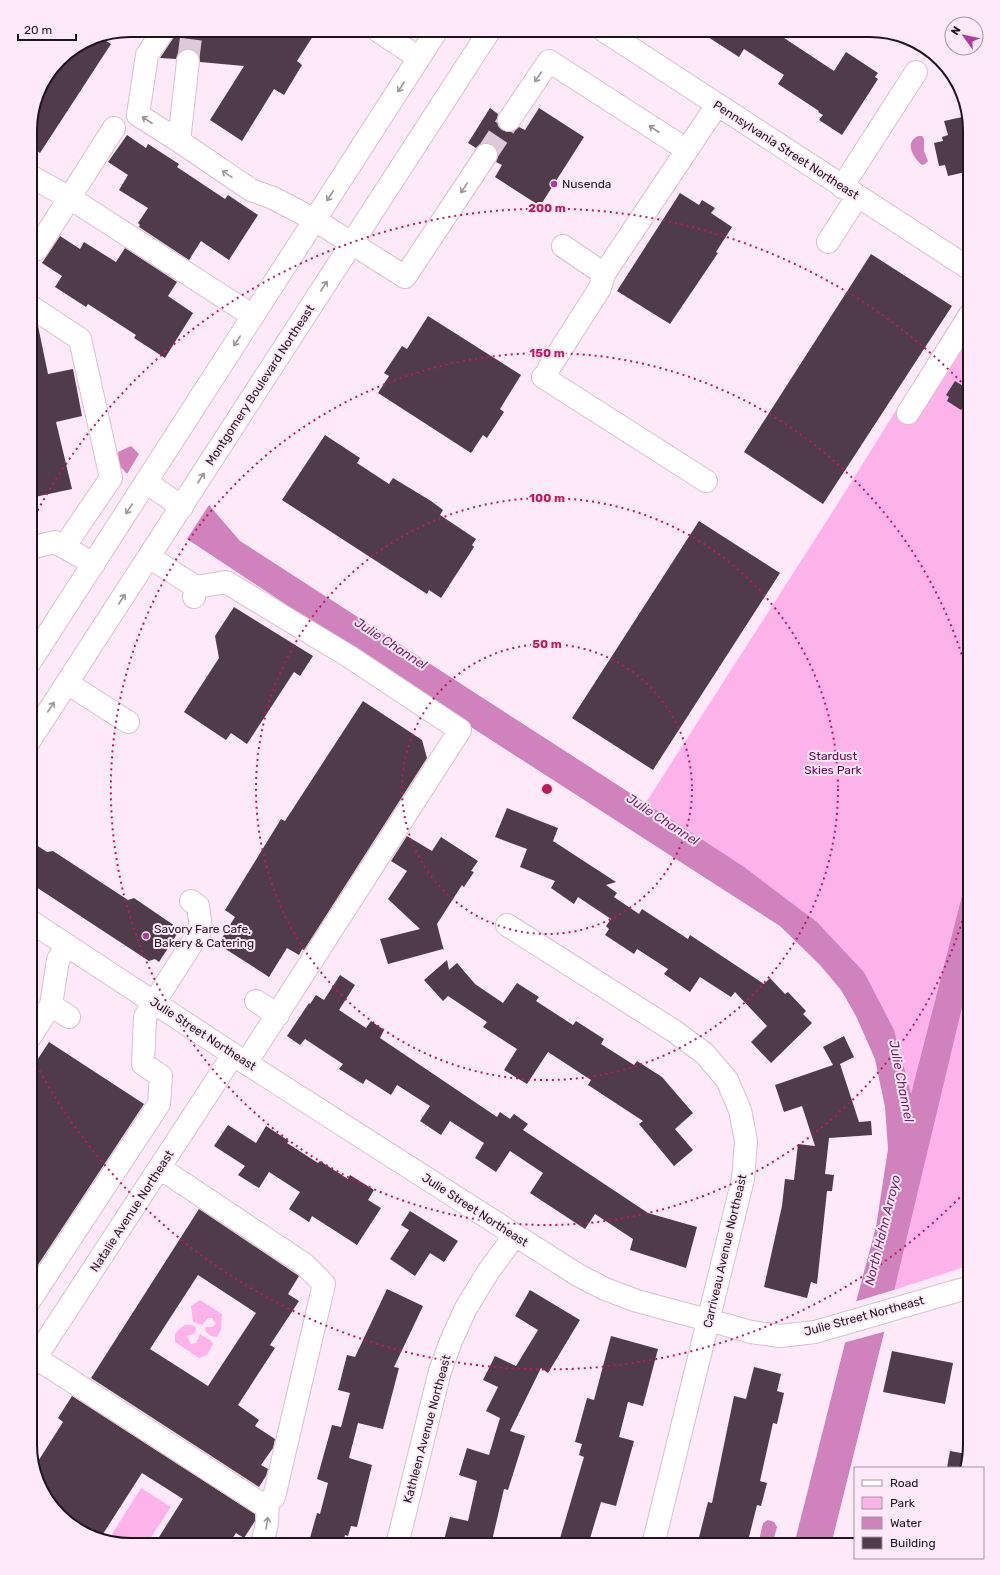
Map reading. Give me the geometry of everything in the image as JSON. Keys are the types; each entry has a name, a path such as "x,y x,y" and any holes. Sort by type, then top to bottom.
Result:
{"street":[{"path":"159,37 147,55 138,114 251,190 273,198 315,220 405,277 486,155"},
{"path":"397,37 419,58"},
{"path":"37,651 432,37"},
{"name":"Montgomery Boulevard Northeast","path":"37,729 485,37"},
{"name":"Pennsylvania Street Northeast","path":"614,37 963,265"},
{"path":"179,141 188,61"},
{"path":"509,120 549,61 687,150"},
{"path":"828,242 849,192 916,72"},
{"path":"706,480 546,373 600,288 604,274 717,105"},
{"path":"37,249 114,128"},
{"path":"37,180 70,198 253,316"},
{"path":"563,246 604,274"},
{"path":"37,311 80,339 110,478 64,547"},
{"path":"908,413 963,326"},
{"path":"146,482 182,507"},
{"path":"37,546 55,542 94,564"},
{"name":"Natalie Avenue Northeast","path":"37,1356 160,1168 240,1059 278,1015 460,730 350,658 226,582 195,592 149,557"},
{"path":"67,683 128,722"},
{"path":"37,1289 158,1104 161,1076 143,1064 145,1017 154,1002 190,959 200,929 198,906 191,901"},
{"name":"Carriveau Avenue Northeast","path":"507,925 674,1032 705,1054 728,1080 740,1110 746,1141 744,1179 655,1538"},
{"name":"Julie Street Northeast","path":"37,926 240,1059 515,1235 578,1275 605,1289 637,1301 709,1321 751,1332 780,1336 815,1332 963,1289"},
{"path":"37,1026 51,1005 58,960 67,945"},
{"path":"256,1001 278,1015"},
{"path":"51,1005 69,1017"},
{"path":"37,1364 260,1503 268,1502 274,1497 324,1284 304,1264 160,1168"},
{"name":"Kathleen Avenue Northeast","path":"399,1538 440,1371 451,1341 466,1308 488,1272 515,1235"},
{"path":"264,1538 268,1524 268,1502"}],"green space":[{"name":"Stardust Skies Park","path":"963,303 963,1267 894,1290 907,1236 864,972 817,922 743,866 645,804 835,508"},
{"path":"200,1300 222,1314 221,1330 217,1337 211,1336 205,1331 206,1327 212,1327 216,1324 212,1318 208,1318 202,1325 193,1322 191,1306"},
{"path":"185,1325 196,1327 195,1333 187,1336 191,1344 196,1343 200,1334 210,1340 213,1344 207,1355 199,1358 175,1342 175,1334"},
{"path":"141,1488 171,1507 151,1538 124,1538 116,1537 112,1534"}],"water":[{"path":"918,136 922,136 924,139 924,151 928,161 922,165 911,150 911,142"},
{"path":"131,446 139,454 127,474 119,465 118,452"},
{"path":"209,505 240,541 743,866 817,922 864,972 894,1030 911,1094 963,892 963,1003 884,1333 833,1538 796,1538 876,1227 888,1149 885,1107 875,1059 856,1016 841,990 820,965 780,926 474,729 187,539"},
{"path":"768,1520 774,1522 777,1527 774,1538 760,1538 763,1523"}],"pier":[{"path":"897,1289 887,1331 843,1343 854,1302"}],"building":[{"path":"174,37 312,37 297,61 302,65 284,95 274,89 242,141 210,120 244,66 200,62 196,51 189,49 178,53 176,59 160,58"},
{"path":"708,37 783,37 834,71 846,52 878,73 875,77 878,79 842,135 819,120 823,115 818,112 819,111 778,84 784,75 744,49 739,57"},
{"path":"106,41 111,44 40,153 37,151 37,124 40,106 49,83 64,64 78,53 100,42"},
{"path":"490,108 498,114 498,126 502,130 508,132 514,131 519,127 525,130 539,108 584,137 540,206 495,177 502,165 496,162 498,155 497,149 493,145 486,143 480,144 476,148 468,143"},
{"path":"962,117 963,130 963,173 948,176 945,165 939,166 934,143 943,141 942,137 948,135 944,121"},
{"path":"127,135 146,148 148,144 179,164 177,167 225,199 228,195 258,215 229,260 201,241 189,260 139,227 140,225 138,223 148,208 119,190 128,175 108,162"},
{"path":"680,193 699,205 702,200 715,208 711,213 732,227 716,252 718,253 670,324 617,291"},
{"path":"60,236 80,249 84,242 116,262 125,248 177,282 168,296 193,313 165,358 134,338 136,335 88,304 86,307 55,287 62,276 42,263"},
{"path":"871,254 952,306 823,504 744,452"},
{"path":"428,316 521,375 500,409 504,412 487,438 483,435 471,453 378,393 389,376 384,373 402,346 407,349"},
{"path":"37,326 48,374 73,369 82,416 56,422 72,489 37,496"},
{"path":"955,381 963,386 963,407 961,410 947,401 949,397 946,395"},
{"path":"325,435 360,458 357,463 389,484 393,478 431,501 443,510 440,515 476,539 472,545 474,547 441,598 429,590 427,594 282,500"},
{"path":"699,521 780,573 653,770 572,718"},
{"path":"234,607 313,656 300,676 294,672 247,744 231,733 226,740 184,712 219,658 215,636"},
{"path":"363,701 422,740 427,758 304,950 302,949 299,955 287,948 269,977 224,948 222,938 235,917 225,910 281,819 285,821"},
{"path":"507,808 558,828 553,841 616,882 606,885 617,893 614,897 639,914 642,909 688,939 690,935 764,984 770,978 785,994 788,992 806,1011 803,1014 812,1023 771,1063 751,1042 767,1026 735,992 731,997 700,977 690,992 664,974 668,969 637,949 634,954 605,935 609,929 606,926 611,919 578,897 574,904 551,888 555,881 520,867 527,849 495,837"},
{"path":"407,836 432,851 441,837 478,861 471,871 474,872 464,887 462,885 437,924 444,951 443,949 388,964 380,939 420,929 388,899 407,871 391,861"},
{"path":"37,846 47,852 53,851 128,900 134,898 175,926 177,934 159,962 155,959 149,961 37,888"},
{"path":"447,960 449,970 457,963 475,984 503,1003 517,983 539,997 536,1001 573,1025 576,1021 604,1039 601,1044 634,1065 637,1061 662,1077 693,1113 675,1129 693,1150 674,1166 639,1124 643,1121 588,1085 591,1080 548,1052 527,1084 504,1070 517,1049 483,1027 487,1022 448,996 443,1001 424,980"},
{"path":"340,975 355,985 339,1010 366,1028 371,1021 384,1030 380,1038 497,1117 500,1112 510,1119 514,1114 528,1124 523,1130 648,1213 697,1227 686,1268 630,1250 633,1239 595,1214 585,1229 530,1193 543,1173 510,1151 496,1172 475,1158 484,1143 450,1121 441,1135 420,1121 430,1106 397,1085 391,1095 366,1079 363,1084 339,1069 343,1064 305,1039 300,1045 287,1036 309,1003 310,1004 316,995 324,1000"},
{"path":"844,1036 854,1057 840,1064 859,1122 871,1121 872,1135 829,1138 825,1174 834,1175 832,1191 827,1191 817,1284 811,1282 807,1298 764,1287 782,1206 785,1179 794,1180 798,1144 815,1146 802,1106 784,1112 775,1085 833,1065 823,1047"},
{"path":"49,1042 144,1104 37,1266 37,1060"},
{"path":"228,1125 256,1143 266,1126 289,1141 287,1143 318,1163 320,1161 348,1179 350,1175 374,1190 368,1200 381,1208 357,1245 312,1216 309,1222 289,1209 300,1192 269,1172 259,1188 238,1175 245,1166 214,1146"},
{"path":"199,1209 299,1276 288,1294 299,1301 270,1345 275,1348 238,1405 259,1420 255,1426 275,1439 273,1448 261,1465 268,1469 266,1476 259,1487 91,1378","holes":["198,1275 256,1313 208,1386 150,1349"]},
{"path":"410,1211 458,1241 444,1262 430,1253 415,1276 390,1259 409,1230 401,1225"},
{"path":"387,1289 423,1306 394,1367 399,1368 383,1429 358,1423 349,1458 372,1465 357,1527 351,1526 348,1536 345,1535 344,1538 310,1538 317,1513 320,1514 328,1483 317,1479 332,1425 341,1427 350,1393 338,1390 347,1355 355,1357"},
{"path":"530,1290 580,1320 548,1373 541,1368 510,1431 525,1436 508,1490 504,1489 493,1538 445,1538 450,1517 468,1521 477,1481 459,1475 467,1448 489,1455 500,1418 486,1411 498,1387 483,1380 495,1356 516,1366 538,1330 515,1316"},
{"path":"611,1336 658,1349 643,1406 628,1402 619,1437 634,1441 616,1506 601,1502 590,1538 560,1538 584,1457 579,1455 582,1444 575,1442 587,1398 594,1400"},
{"path":"892,1351 953,1363 945,1404 883,1392"},
{"path":"754,1367 781,1374 777,1391 784,1393 777,1424 773,1423 760,1481 767,1483 761,1506 757,1505 749,1538 699,1538 708,1502 712,1503 734,1396 746,1399"},
{"path":"72,1396 255,1514 255,1521 244,1538 236,1533 233,1538 158,1538 183,1499 142,1473 103,1534 89,1528 78,1522 60,1506 47,1486 40,1469 39,1460 63,1422 58,1418"},
{"path":"950,1451 962,1453 960,1467 947,1467"}],"tunnel":[{"path":"188,61 191,37"},
{"path":"486,155 509,120"}],"place":[{"name":"Nusenda","path":"554,184"},
{"name":"Savory Fare Cafe, Bakery & Catering","path":"146,936"}],"water label":[{"name":"Julie Channel","path":"391,643"},
{"name":"Julie Channel","path":"663,819"},
{"name":"Julie Channel","path":"902,1081"},
{"name":"North Hahn Arroyo","path":"882,1230"}]}
